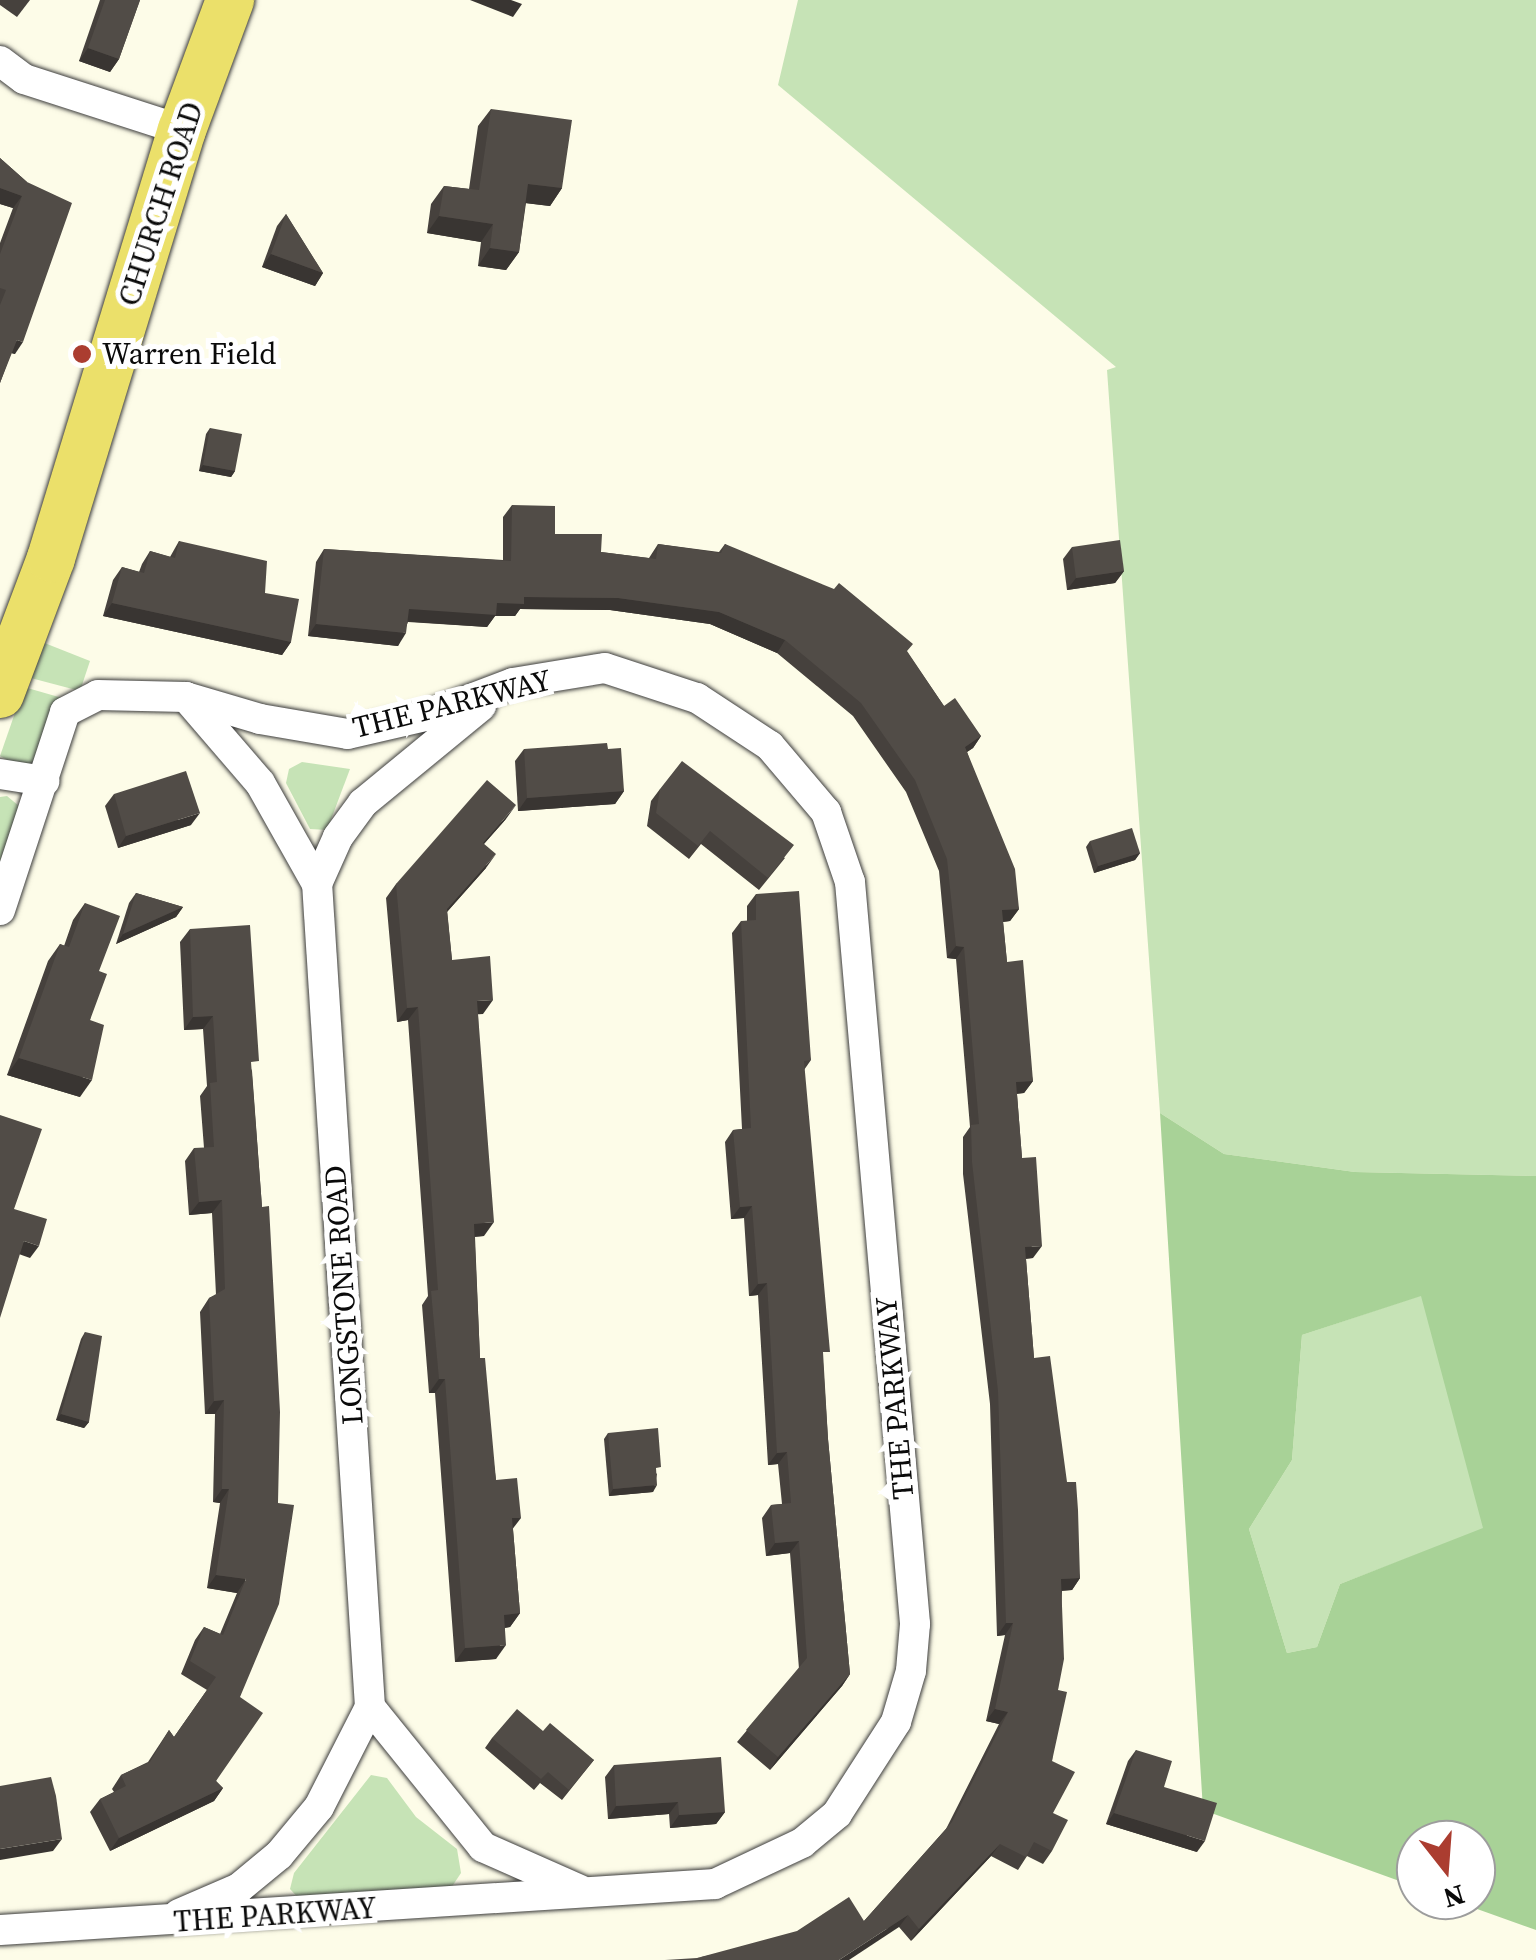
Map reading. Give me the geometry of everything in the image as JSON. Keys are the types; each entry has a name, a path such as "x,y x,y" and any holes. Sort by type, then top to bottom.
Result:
{"main road":[{"name":"CHURCH ROAD","path":"0,694 51,558 182,130 230,0"}],"street":[{"path":"0,61 24,79 182,130"},
{"name":"THE PARKWAY","path":"0,1930 595,1895 715,1884 802,1842 837,1814 896,1722 911,1671 915,1624 850,882 826,812 770,746 697,698 604,668 513,684 426,716 348,734 260,719 186,697"},
{"path":"317,884 338,836 363,803 513,684"},
{"path":"0,910 65,712 98,695 186,697 260,783 317,884"},
{"path":"0,774 44,782"},
{"name":"LONGSTONE ROAD","path":"317,884 370,1707"},
{"path":"124,1924 184,1913 239,1888 279,1855 320,1807 370,1707 483,1847 595,1895"}],"green space":[{"path":"798,0 1536,0 1536,1176 1355,1172 1224,1154 1160,1113 1107,370 1116,367 778,85"},
{"path":"42,642 90,661 80,691 27,677"},
{"path":"24,687 76,702 37,776 0,756"},
{"path":"302,762 350,769 327,830 310,829 286,783 289,769"},
{"path":"7,796 25,811 0,913 0,797"},
{"path":"1160,1113 1224,1154 1355,1172 1536,1176 1536,1930 1496,1916 1496,1820 1396,1820 1396,1880 1203,1810","holes":["1421,1296 1483,1528 1340,1584 1317,1647 1287,1653 1249,1529 1292,1460 1302,1335"]},
{"path":"1422,1295 1484,1529 1340,1584 1317,1647 1287,1653 1249,1529 1292,1460 1302,1335"},
{"path":"371,1775 387,1778 416,1817 457,1849 461,1873 449,1891 303,1903 290,1889 294,1873"}],"building":[{"path":"105,0 140,0 119,59 88,48"},
{"path":"491,109 572,120 562,188 528,184 519,252 490,248 493,224 439,216 444,186 479,190"},
{"path":"0,158 27,182 72,203 23,342 17,340 0,383 0,305 6,290 0,288 0,254 22,196 0,188"},
{"path":"286,214 323,273 271,254"},
{"path":"210,428 242,434 235,471 203,465"},
{"path":"512,505 555,506 555,534 602,534 601,552 656,559 658,544 721,553 725,544 834,589 839,583 913,644 907,651 944,706 955,698 981,736 965,747 1015,869 1019,909 1002,910 1007,962 1023,960 1033,1081 1016,1082 1022,1158 1036,1157 1042,1246 1025,1247 1034,1358 1050,1356 1067,1482 1076,1482 1078,1510 1080,1578 1061,1579 1064,1659 1058,1690 1067,1692 1052,1761 1075,1772 1053,1813 1068,1820 1052,1851 1034,1842 1026,1857 1000,1844 919,1929 908,1915 839,1960 665,1960 697,1958 797,1931 849,1897 864,1921 952,1822 1008,1712 995,1709 1013,1623 1006,1623 998,1391 972,1162 971,1125 979,1124 964,947 956,946 947,859 915,780 861,703 785,640 719,612 618,598 524,597 524,604 497,603 496,615 409,609 406,633 316,624 324,549 511,561"},
{"path":"1120,540 1124,571 1076,578 1072,547"},
{"path":"179,541 267,561 265,593 299,599 291,642 112,603 122,567 144,573 150,551 175,558"},
{"path":"607,743 608,749 621,748 624,791 527,798 524,749"},
{"path":"682,761 794,845 768,878 710,831 698,846 656,813 660,789"},
{"path":"186,771 200,813 126,836 114,794"},
{"path":"487,780 516,805 483,843 496,854 447,909 452,960 490,956 493,1000 477,1001 494,1222 474,1224 480,1358 485,1358 496,1480 517,1478 521,1518 512,1518 520,1613 504,1615 506,1645 465,1648 445,1379 439,1379 431,1291 438,1290 418,1007 407,1008 396,884"},
{"path":"1132,828 1140,853 1098,866 1090,841"},
{"path":"799,891 811,1060 804,1061 830,1352 823,1352 828,1439 850,1674 778,1757 746,1730 807,1658 799,1541 775,1543 771,1505 791,1503 787,1452 777,1453 767,1283 758,1284 752,1206 740,1207 733,1130 751,1128 741,921 756,920 756,894"},
{"path":"136,893 183,907 123,934"},
{"path":"85,903 120,916 99,971 107,974 90,1020 104,1025 92,1080 19,1058 60,944 69,947"},
{"path":"250,925 259,1061 251,1062 262,1207 269,1206 280,1412 278,1503 294,1505 279,1604 240,1697 263,1713 216,1781 223,1788 119,1838 100,1799 126,1786 121,1775 150,1762 169,1730 174,1737 216,1677 190,1661 204,1627 223,1635 246,1579 216,1575 229,1489 222,1489 224,1400 214,1401 209,1298 225,1289 222,1200 199,1202 194,1148 214,1147 210,1083 217,1082 213,1016 193,1017 190,929"},
{"path":"0,1115 42,1129 14,1209 47,1219 39,1246 24,1241 0,1318"},
{"path":"85,1332 102,1336 89,1422 61,1414"},
{"path":"658,1428 661,1467 656,1468 657,1485 613,1489 608,1433"},
{"path":"517,1709 543,1731 550,1723 594,1760 569,1790 548,1772 541,1779 492,1738"},
{"path":"1136,1750 1172,1761 1164,1787 1217,1803 1205,1841 1114,1813"},
{"path":"721,1757 725,1812 679,1815 678,1802 616,1806 614,1765"},
{"path":"51,1777 62,1839 0,1849 0,1786"}],"place":[{"name":"Warren Field","path":"82,354"}]}
